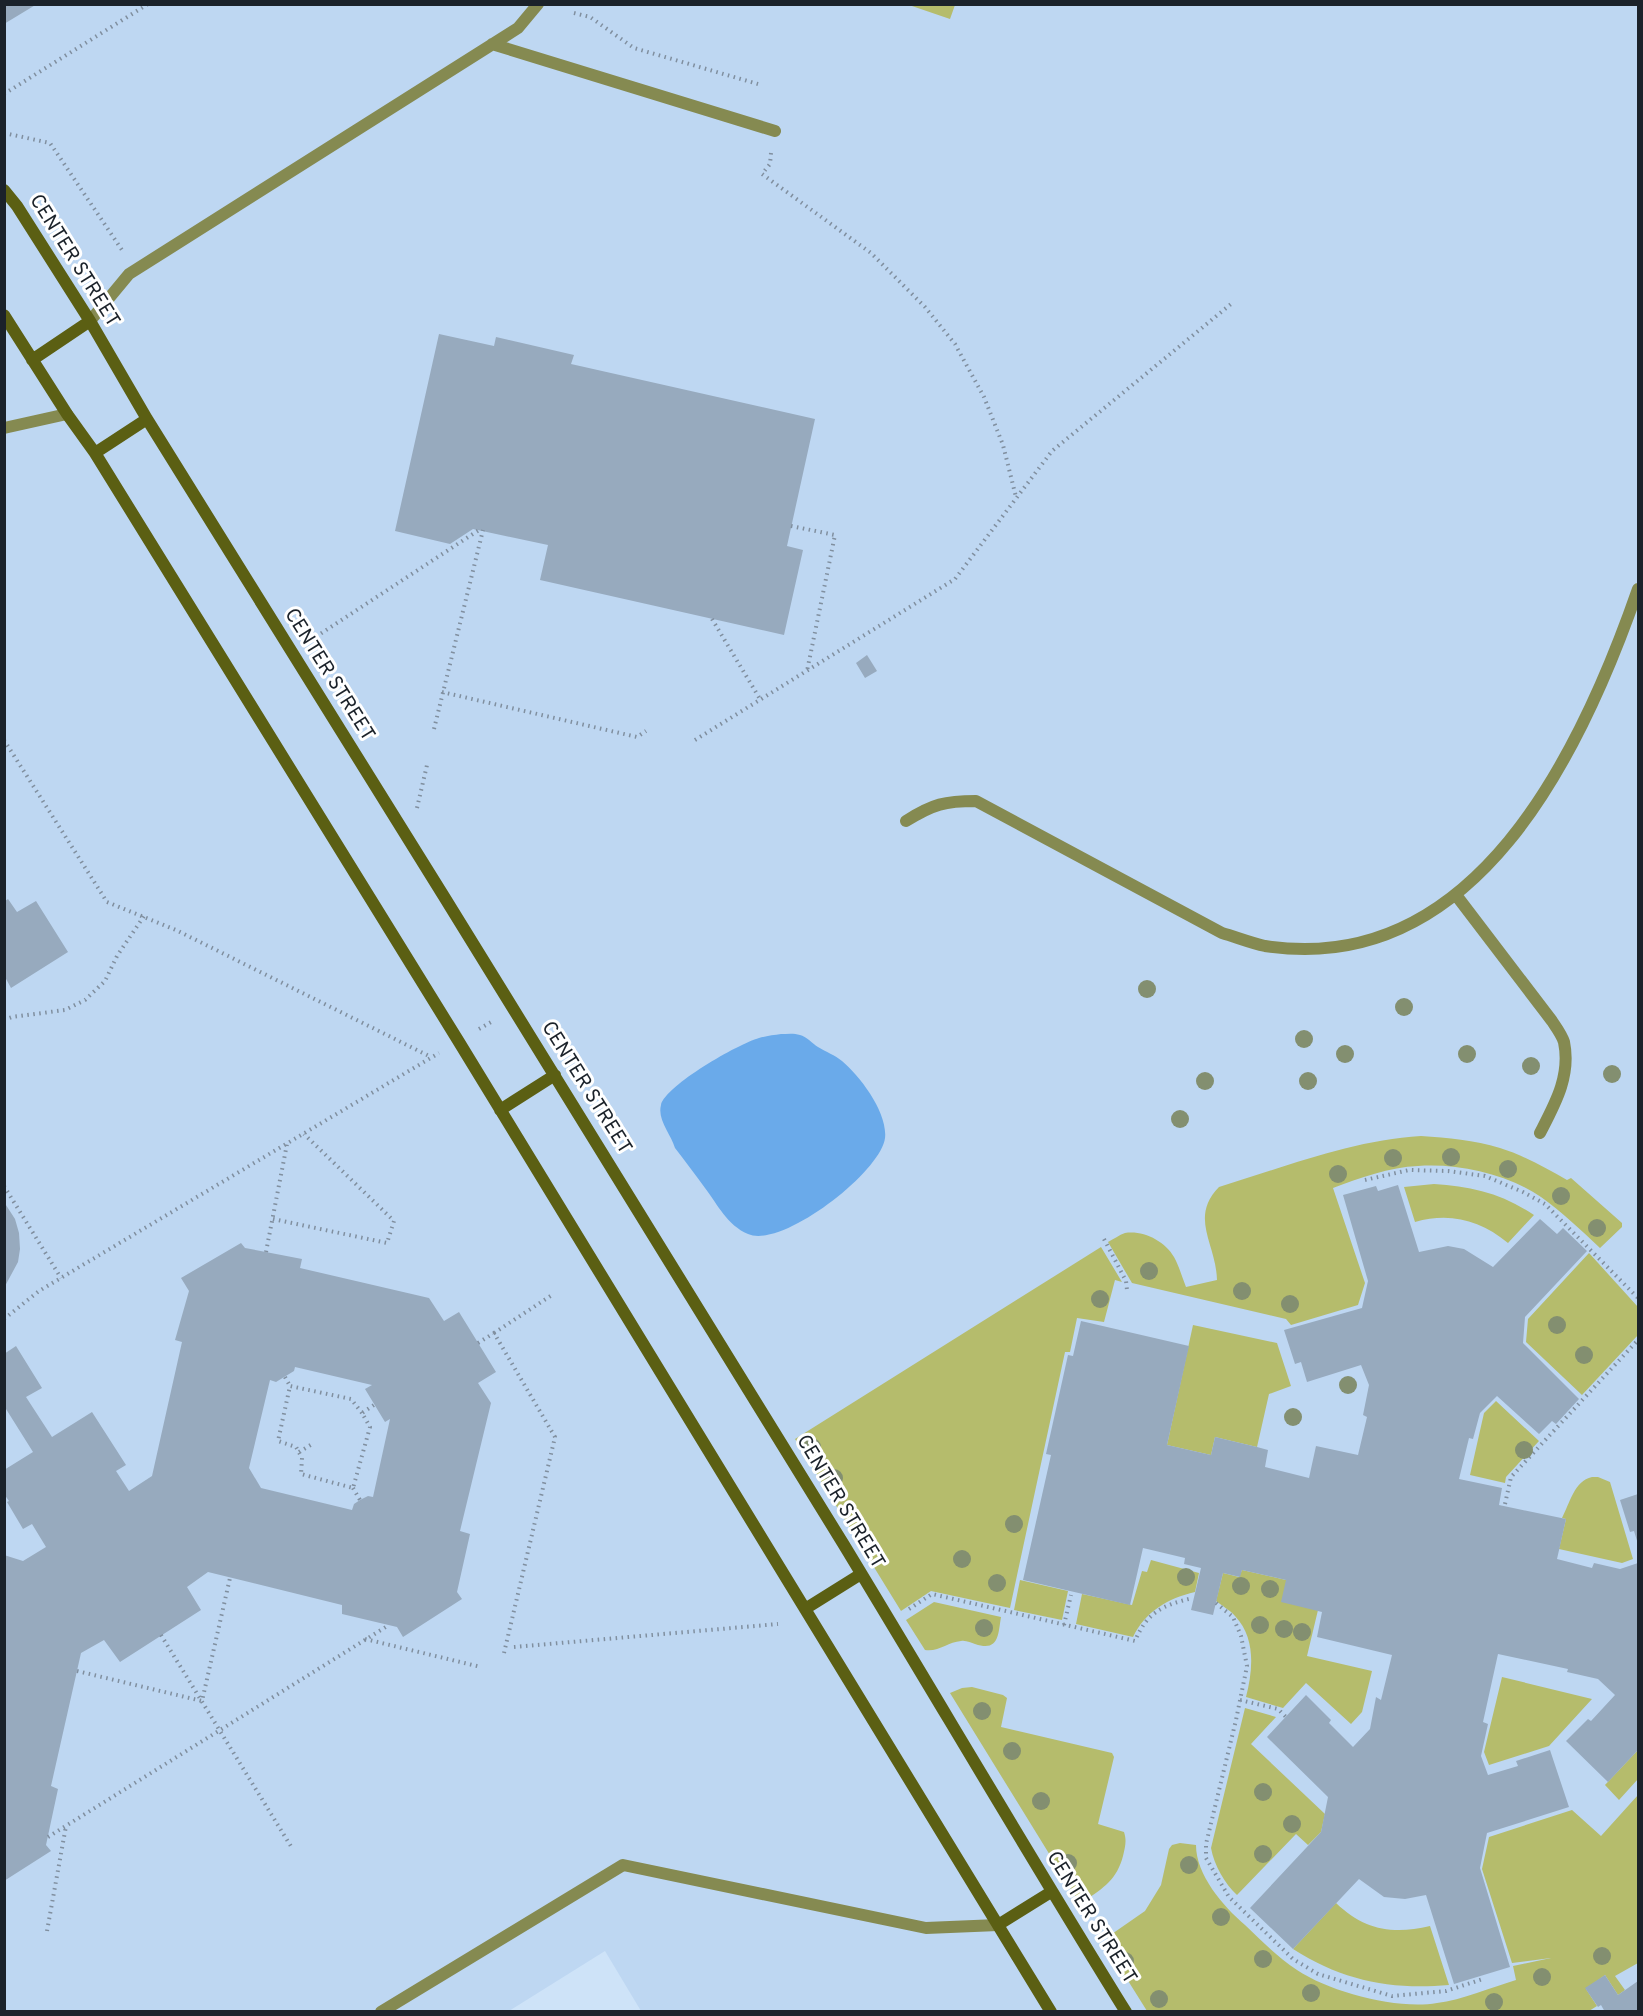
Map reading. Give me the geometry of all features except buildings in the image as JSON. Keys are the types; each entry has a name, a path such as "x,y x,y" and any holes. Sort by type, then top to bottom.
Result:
{"street":[{"name":"CENTER STREET","path":"4,190 17,206 90,321 147,419 514,1008 1126,2012"},
{"path":"4,315 67,414 95,453 459,1042 1051,2012"},
{"path":"32,360 90,321"},
{"path":"95,453 147,419"},
{"path":"500,1110 555,1075"},
{"path":"805,1609 861,1574"},
{"path":"998,1925 1051,1892"}],"lane":[{"path":"90,321 129,274 518,28 538,4"},
{"path":"492,44 775,131"},
{"path":"4,428 67,414"},
{"path":"906,821 948,801 976,801 1222,933 1264,945 1305,948 1345,946 1385,936 1422,918 1456,895 1493,859 1526,820 1567,756 1620,640 1638,590"},
{"path":"1456,895 1552,1021 1563,1040 1566,1069 1559,1096 1540,1133"},
{"path":"381,2012 623,1865 926,1928 998,1925"}],"path":[{"path":"4,94 148,4"},
{"path":"574,13 590,17 634,48 758,84"},
{"path":"775,131 770,164 762,174 871,253 925,307 955,344 984,397 1003,445 1017,497"},
{"path":"4,133 50,143 122,250"},
{"path":"695,740 956,579 1052,451 1231,304"},
{"path":"791,526 835,534 807,671"},
{"path":"303,645 481,530 434,729"},
{"path":"712,619 760,699"},
{"path":"442,692 637,737 646,731"},
{"path":"4,740 107,902 176,930 431,1058"},
{"path":"416,815 427,765"},
{"path":"4,1020 65,1010 85,1000 105,981 117,956 144,916"},
{"path":"4,1319 39,1291 514,1008"},
{"path":"273,1219 387,1243 394,1221 304,1134"},
{"path":"266,1252 287,1143"},
{"path":"1365,1180 1410,1170 1448,1171 1485,1176 1523,1192 1545,1204 1638,1298"},
{"path":"4,1186 61,1278"},
{"path":"1104,1239 1126,1281 1127,1290"},
{"path":"478,1343 552,1295"},
{"path":"494,1334 555,1437 504,1653"},
{"path":"1505,1504 1511,1477 1638,1340"},
{"path":"285,1377 290,1386 278,1441 297,1447 302,1458 301,1474 353,1488 360,1500"},
{"path":"290,1386 351,1399 362,1413 370,1427 353,1488"},
{"path":"362,1413 374,1405"},
{"path":"299,1452 314,1443"},
{"path":"202,1701 230,1578"},
{"path":"907,1610 932,1594 1135,1641 1142,1624 1158,1610 1178,1601 1193,1598"},
{"path":"1064,1625 1071,1595"},
{"path":"1216,1604 1233,1617 1241,1636 1246,1666 1206,1844 1206,1858 1229,1897 1293,1959 1318,1974 1392,1996 1446,1991 1483,1979"},
{"path":"514,1647 778,1624"},
{"path":"48,1837 389,1625"},
{"path":"162,1635 292,1848"},
{"path":"365,1640 480,1667"},
{"path":"77,1671 202,1701"},
{"path":"1240,1700 1278,1709 1287,1717"},
{"path":"47,1931 66,1825"}],"shaded area":[{"path":"5,5 1638,5 1638,2011 641,2011 605,1951 509,2011 5,2012"}],"green space":[{"path":"955,4 950,19 909,5"},
{"path":"1421,1136 1490,1145 1526,1158 1567,1180 1571,1178 1622,1223 1622,1227 1600,1248 1564,1215 1528,1189 1498,1176 1466,1168 1433,1166 1397,1168 1353,1180 1333,1188 1365,1283 1358,1305 1291,1325 1286,1319 1132,1283 1108,1242 1125,1233 1146,1235 1170,1251 1186,1287 1217,1280 1205,1220 1210,1198 1219,1187 1344,1149"},
{"path":"1434,1184 1486,1192 1534,1215 1508,1243 1487,1229 1464,1220 1440,1218 1415,1222 1404,1187"},
{"path":"1101,1247 1122,1282 1115,1280 1104,1322 1077,1318 1070,1352 1065,1352 1010,1608 931,1591 901,1611 795,1439"},
{"path":"1589,1253 1638,1307 1638,1335 1582,1395 1526,1342 1528,1319"},
{"path":"1193,1325 1277,1343 1291,1386 1269,1394 1257,1447 1215,1437 1211,1455 1167,1445"},
{"path":"1496,1401 1539,1441 1506,1477 1505,1483 1470,1475 1484,1413"},
{"path":"1592,1477 1610,1482 1633,1559 1622,1563 1559,1549 1566,1519 1562,1518 1570,1499 1581,1483"},
{"path":"1151,1560 1199,1573 1195,1592 1158,1607 1144,1620 1133,1637 1076,1624 1082,1594 1132,1605 1142,1571 1147,1572"},
{"path":"1242,1570 1286,1580 1318,1610 1307,1656 1372,1671 1362,1712 1351,1724 1306,1683 1283,1708 1246,1697 1251,1665 1247,1634 1235,1616 1216,1601 1223,1573 1239,1577"},
{"path":"1020,1580 1068,1591 1062,1620 1014,1610"},
{"path":"934,1602 1001,1617 996,1640 989,1646 963,1641 935,1650 925,1650 906,1620"},
{"path":"1502,1677 1592,1699 1549,1746 1489,1765 1484,1752"},
{"path":"972,1687 1007,1698 1001,1727 1112,1753 1114,1757 1098,1824 1124,1832 1125,1847 1113,1877 1104,1887 1084,1901 1077,1899 950,1693"},
{"path":"1245,1708 1276,1717 1251,1744 1325,1814 1321,1832 1308,1845 1296,1834 1237,1895 1221,1874 1211,1848"},
{"path":"1638,1750 1638,1779 1619,1800 1605,1785"},
{"path":"1638,1795 1638,1963 1615,1976 1625,1990 1618,1995 1605,1975 1586,1989 1597,2006 1589,2011 1147,2011 1105,1944 1109,1936 1145,1911 1161,1885 1169,1849 1172,1845 1180,1843 1196,1845 1201,1867 1220,1899 1270,1949 1297,1970 1345,1992 1384,2001 1421,2004 1457,1999 1516,1980 1513,1966 1551,1958 1512,1963 1482,1869 1489,1837 1572,1810 1601,1836"},
{"path":"1336,1903 1357,1919 1380,1928 1404,1930 1430,1926 1449,1985 1407,1986 1368,1981 1330,1969 1293,1949"}],"water":[{"path":"781,1034 793,1034 807,1038 849,1068 864,1085 877,1107 885,1128 885,1138 879,1153 867,1169 828,1204 783,1230 763,1236 748,1234 734,1225 724,1214 675,1148 660,1111 666,1097 675,1087 704,1066 749,1042"}]}
